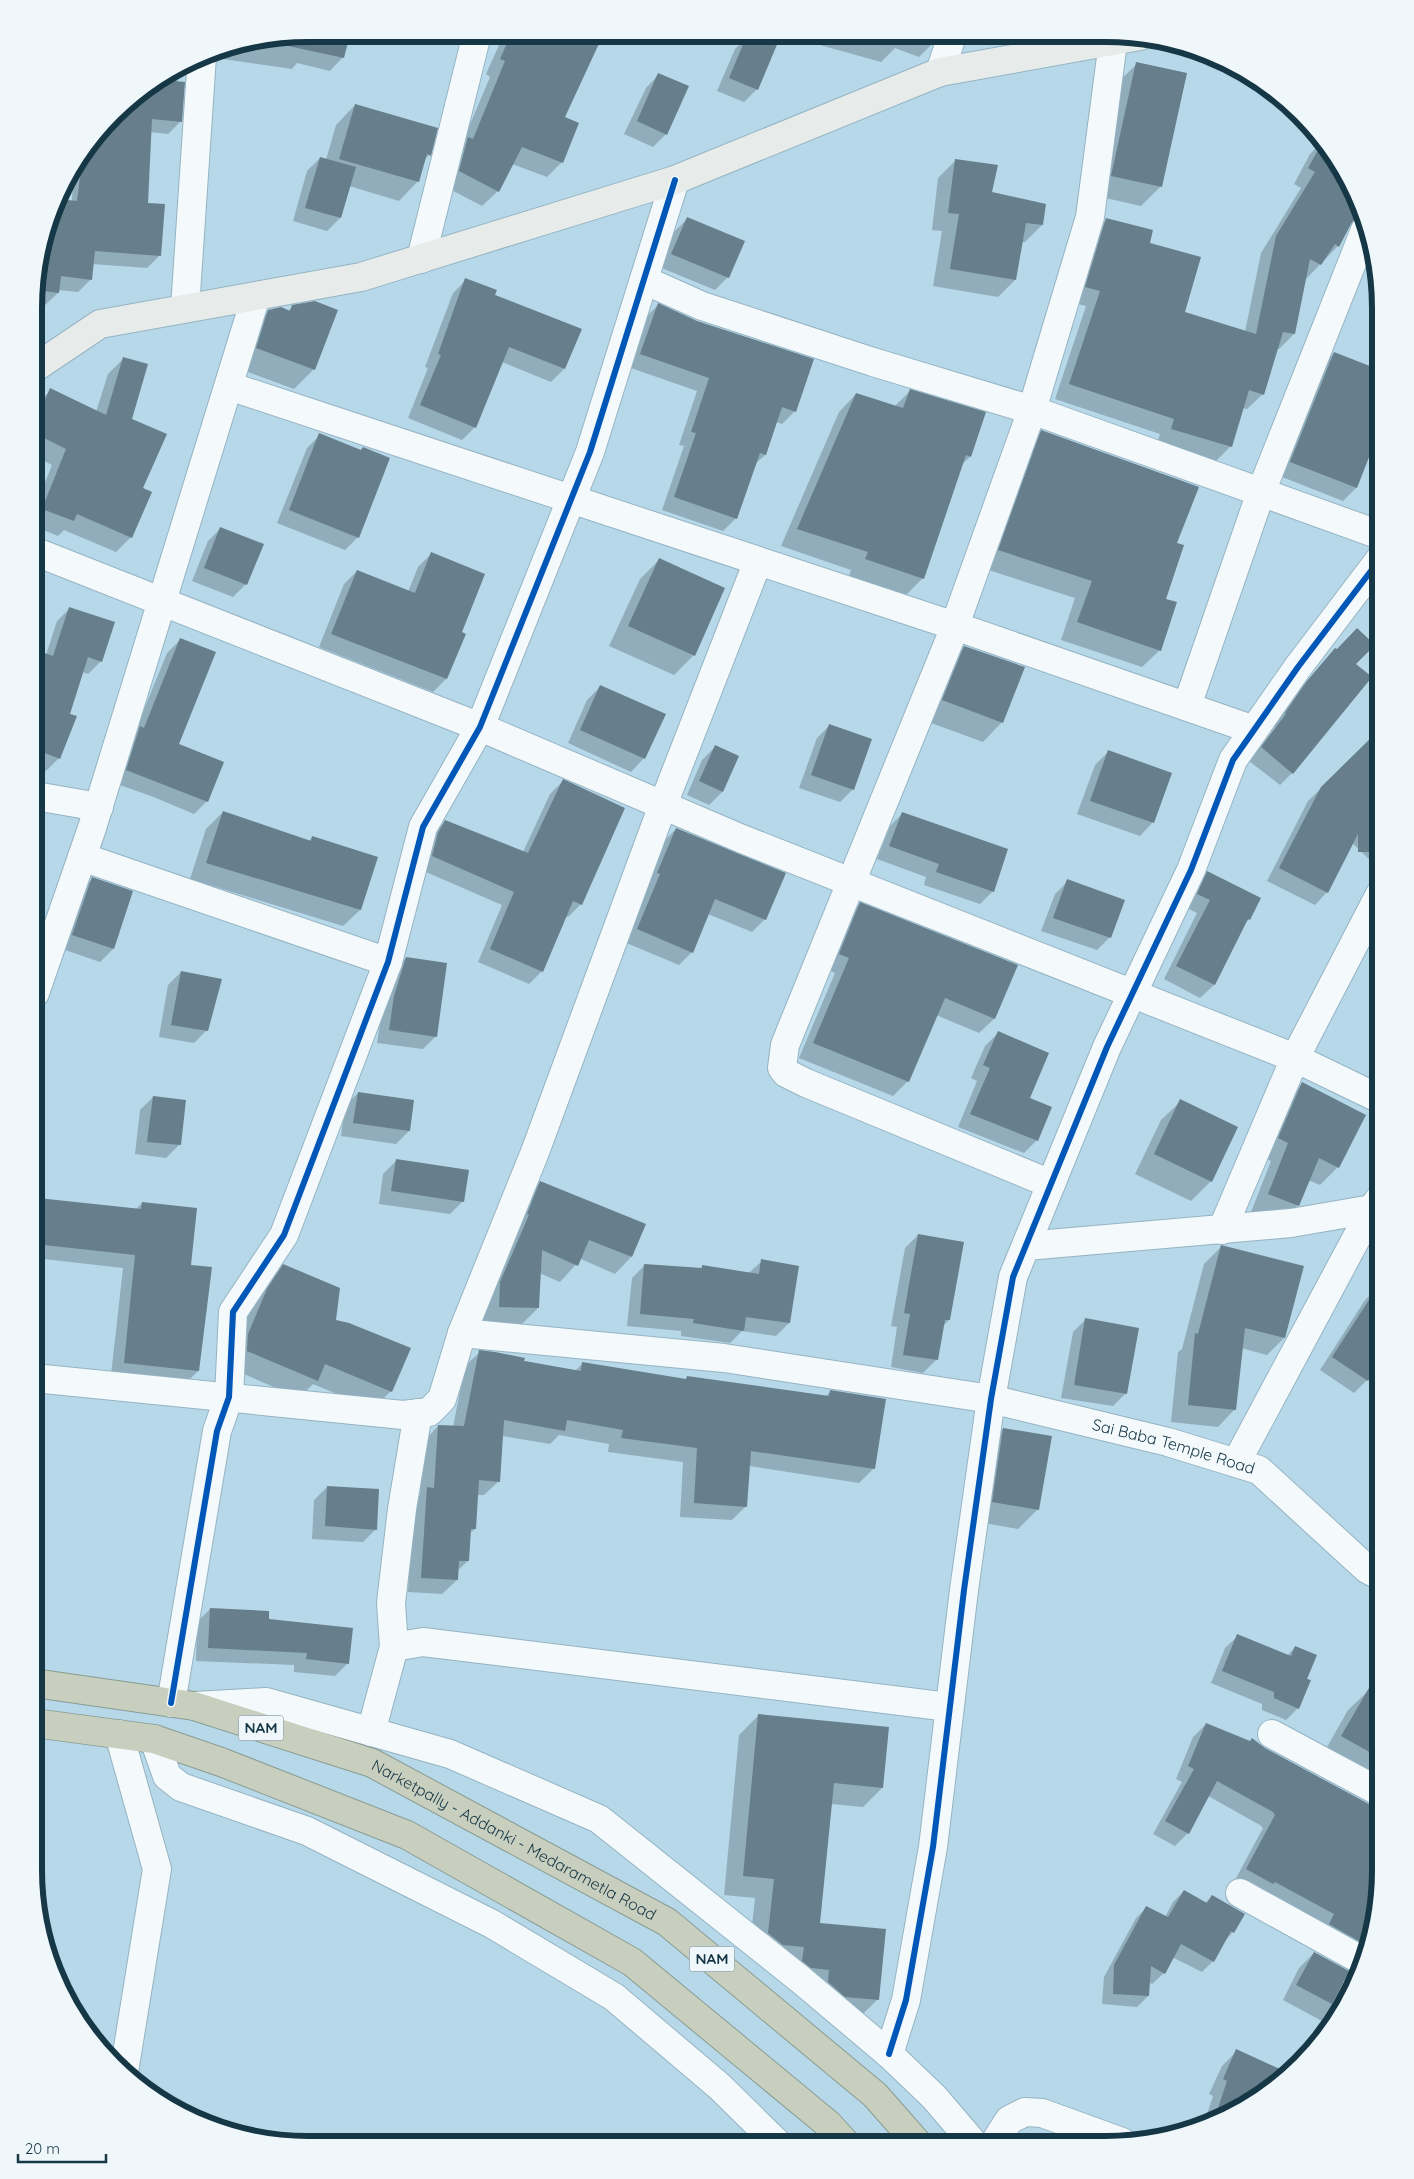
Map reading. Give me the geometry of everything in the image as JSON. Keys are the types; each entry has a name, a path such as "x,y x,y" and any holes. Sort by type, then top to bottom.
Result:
{"highway":[{"name":"Narketpally - Addanki - Medarametla Road","path":"42,1684 183,1704 372,1763 667,1922 875,2095 911,2136"},
{"path":"42,1724 154,1739 221,1762 407,1836 632,1962 828,2124 840,2136"}],"street":[{"path":"421,259 475,42"},
{"path":"940,72 950,42"},
{"path":"42,364 100,324 361,277 675,180 940,72 1099,42"},
{"path":"1051,1184 806,1083 786,1073 782,1068 785,1045 955,626 1032,410 1090,217 1115,43"},
{"path":"185,308 194,69"},
{"path":"675,180 590,452 480,727 423,826 388,962 284,1235 233,1312 229,1397 217,1431 183,1704 266,1702 450,1754 599,1819 800,1979 888,2054 934,2097 967,2136"},
{"path":"1187,706 1261,492 1362,239"},
{"path":"644,280 702,306 873,362 1032,410 1372,532"},
{"path":"42,973 99,807 256,296"},
{"path":"229,386 955,626 1254,730"},
{"path":"42,554 480,727 663,805 852,882 1295,1058 1372,1095"},
{"path":"42,1379 403,1415 429,1412 442,1399 462,1333 535,1152 663,805 758,561"},
{"path":"888,2054 906,2000 933,1846 964,1590 991,1399 1013,1277 1107,1047 1191,870 1233,760 1298,667 1372,581"},
{"path":"42,797 99,807"},
{"path":"82,857 388,962"},
{"path":"1222,1230 1295,1058 1372,909"},
{"path":"1026,1246 1291,1223 1372,1204"},
{"path":"1236,1463 1372,1210"},
{"name":"Sai Baba Temple Road","path":"462,1333 724,1358 991,1399 1168,1442 1260,1470 1372,1572"},
{"path":"371,1732 394,1648 391,1603 402,1509 418,1413"},
{"path":"394,1648 423,1642 949,1707"},
{"path":"119,1734 157,1869 125,2064"},
{"path":"1272,1734 1372,1788"},
{"path":"154,1739 167,1776 180,1787 307,1831 492,1924 614,1997 719,2086 770,2136"},
{"path":"1240,1893 1356,1957"},
{"path":"999,2136 1009,2120 1025,2112 1042,2113 1105,2136"}],"building":[{"path":"348,42 344,58 280,44"},
{"path":"507,42 600,42 565,117 579,123 563,163 522,147 499,192 459,171 468,137 473,139 505,61 500,59"},
{"path":"744,42 778,42 758,90 729,78"},
{"path":"1136,62 1187,73 1162,187 1111,176"},
{"path":"658,73 689,86 667,135 637,121"},
{"path":"171,81 185,82 182,122 152,119 148,203 165,204 161,256 95,251 92,280 61,276 59,293 43,291 48,256 63,207 66,200 77,201 81,171 108,133 133,108 161,87"},
{"path":"355,104 438,128 431,156 427,154 419,182 339,159"},
{"path":"1319,149 1336,175 1355,219 1339,247 1335,244 1321,265 1310,259 1295,334 1283,332 1264,395 1249,390 1232,447 1171,429 1174,419 1069,384 1100,291 1085,287 1106,218 1153,230 1150,243 1201,257 1185,312 1256,334 1276,236 1315,172 1308,168"},
{"path":"320,157 356,167 341,218 305,208"},
{"path":"955,159 998,165 992,192 1046,204 1043,225 1026,223 1016,280 950,269 959,214 948,213"},
{"path":"687,217 745,241 729,278 671,254"},
{"path":"465,278 497,290 495,295 582,329 565,369 509,347 476,428 420,405 441,355 438,354"},
{"path":"315,301 338,310 315,370 256,348 268,310 281,307 290,311 292,305"},
{"path":"658,303 697,321 814,359 796,412 782,407 766,455 760,453 737,519 674,497 696,433 691,432 709,378 640,354"},
{"path":"1334,352 1372,367 1372,450 1357,488 1290,462"},
{"path":"123,357 148,364 132,419 167,434 143,488 152,492 132,538 77,514 74,521 42,509 66,449 42,437 42,407 50,388 106,415"},
{"path":"910,389 986,412 971,457 966,455 924,579 865,559 868,552 797,529 856,393 903,408"},
{"path":"1041,430 1199,487 1177,543 1184,545 1166,599 1177,602 1161,651 1077,622 1092,581 998,550"},
{"path":"319,433 361,450 363,447 390,458 359,538 289,510"},
{"path":"220,527 264,544 247,585 204,568"},
{"path":"431,552 485,574 462,632 466,634 447,679 331,634 357,570 415,593"},
{"path":"659,558 725,588 695,656 628,626"},
{"path":"69,607 115,622 102,662 88,657 70,714 77,716 60,759 42,752 42,652 53,656"},
{"path":"1357,628 1372,642 1372,648 1356,664 1372,677 1293,774 1261,747 1286,714 1307,681 1335,648 1337,649"},
{"path":"180,638 216,652 179,744 224,762 208,802 126,770 140,726 144,728"},
{"path":"964,646 1025,667 1003,723 942,700"},
{"path":"600,685 666,714 645,759 580,730"},
{"path":"829,724 872,739 854,790 811,775"},
{"path":"1372,737 1372,852 1358,852 1358,834 1328,893 1279,868 1321,787"},
{"path":"715,745 739,756 723,792 699,781"},
{"path":"1108,750 1172,773 1154,823 1090,801"},
{"path":"563,779 625,808 582,905 573,901 543,972 490,949 514,892 432,856 438,833 445,820 528,853"},
{"path":"223,811 311,841 312,836 378,857 361,910 206,863"},
{"path":"902,812 1008,849 994,892 936,872 939,864 889,846"},
{"path":"676,828 786,873 766,920 715,899 693,953 637,929 660,874 657,873"},
{"path":"1207,871 1261,898 1250,920 1248,919 1215,985 1176,966 1210,900 1197,894"},
{"path":"92,877 133,891 114,949 72,935"},
{"path":"1067,879 1125,900 1111,938 1053,918"},
{"path":"860,902 1018,965 995,1019 945,998 909,1082 813,1043 849,958 839,954"},
{"path":"406,957 447,963 437,1037 389,1030 394,996"},
{"path":"181,971 222,979 208,1031 171,1025"},
{"path":"998,1031 1049,1053 1030,1098 1052,1107 1038,1141 970,1114 990,1068 983,1065"},
{"path":"1302,1082 1366,1115 1339,1168 1319,1158 1299,1206 1268,1194 1288,1143 1278,1138"},
{"path":"358,1092 414,1100 410,1131 353,1123"},
{"path":"153,1096 186,1100 181,1145 147,1142"},
{"path":"1180,1099 1238,1127 1212,1182 1154,1154"},
{"path":"396,1159 469,1170 464,1202 391,1191"},
{"path":"540,1181 646,1224 632,1257 589,1240 578,1266 542,1250 539,1308 499,1307 500,1282 529,1215 527,1214"},
{"path":"42,1198 141,1209 142,1202 197,1208 191,1265 212,1267 199,1371 124,1363 135,1255 42,1245"},
{"path":"918,1234 964,1242 950,1320 945,1320 938,1360 903,1355 910,1314 904,1313"},
{"path":"1221,1245 1304,1266 1285,1338 1245,1328 1236,1410 1188,1405 1195,1333 1198,1334"},
{"path":"761,1259 799,1266 790,1323 746,1317 744,1331 693,1323 694,1319 640,1314 644,1264 702,1268 702,1265 759,1274"},
{"path":"283,1264 340,1288 336,1320 349,1323 411,1348 392,1392 325,1364 318,1381 247,1351 248,1334 267,1289"},
{"path":"1372,1295 1372,1375 1368,1381 1332,1357"},
{"path":"1085,1318 1139,1328 1127,1394 1074,1385"},
{"path":"479,1350 525,1358 524,1361 581,1371 582,1362 686,1379 687,1376 829,1396 830,1390 886,1399 875,1469 751,1451 747,1507 694,1503 697,1448 621,1438 623,1430 567,1420 565,1431 504,1420 500,1482 479,1480 476,1529 471,1529 469,1561 459,1561 458,1580 421,1578 427,1487 434,1488 438,1425 464,1426"},
{"path":"1003,1428 1052,1436 1039,1510 992,1502"},
{"path":"327,1486 379,1489 377,1530 325,1526"},
{"path":"210,1608 269,1611 269,1619 353,1628 349,1664 306,1659 307,1653 208,1648"},
{"path":"1237,1634 1291,1656 1295,1646 1317,1655 1307,1679 1311,1680 1299,1709 1274,1698 1274,1692 1222,1671"},
{"path":"1372,1683 1372,1753 1341,1736"},
{"path":"758,1714 889,1727 883,1788 834,1783 820,1923 886,1929 879,2000 845,1997 828,1982 829,1970 811,1968 802,1961 804,1947 783,1945 768,1933 774,1879 743,1876"},
{"path":"1206,1723 1250,1741 1252,1738 1265,1748 1372,1806 1371,1888 1361,1942 1329,1924 1334,1914 1275,1882 1273,1884 1246,1869 1275,1815 1273,1812 1217,1781 1189,1834 1165,1821 1194,1769 1188,1766"},
{"path":"1184,1890 1207,1903 1212,1895 1245,1914 1234,1933 1231,1931 1214,1962 1181,1944 1165,1974 1151,1966 1149,1996 1113,1994 1114,1965 1146,1906 1168,1917"},
{"path":"1314,1952 1349,1971 1332,2004 1296,1985"},
{"path":"1236,2049 1282,2070 1268,2082 1239,2101 1217,2112 1227,2081 1223,2079"}],"cycle path":[{"path":"171,1703 217,1431 229,1397 233,1312 284,1235 388,962 423,827 480,727 590,452 675,180"},
{"path":"889,2054 906,2000 933,1847 964,1590 991,1399 1013,1277 1107,1047 1191,870 1233,760 1298,667 1372,570"}]}
